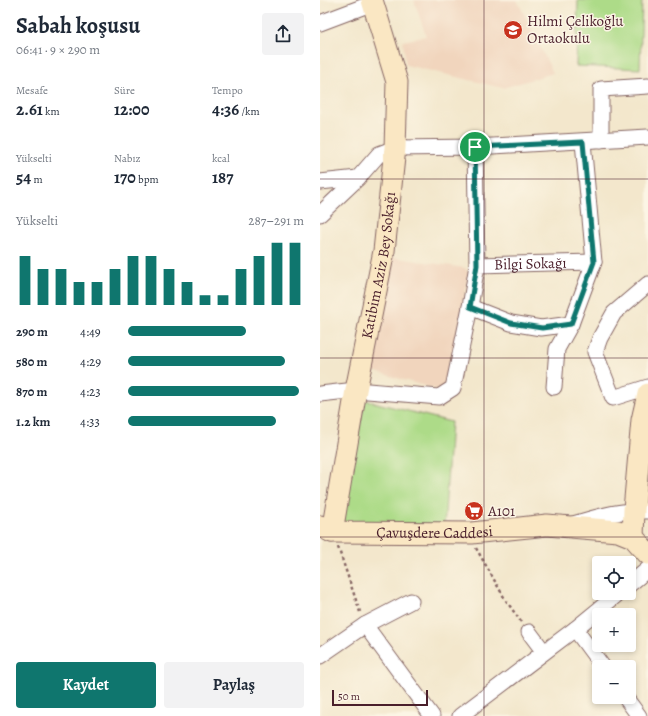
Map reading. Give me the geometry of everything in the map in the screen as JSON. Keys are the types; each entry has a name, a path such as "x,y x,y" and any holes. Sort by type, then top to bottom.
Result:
{"street":[{"path":"320,23 373,2"},
{"name":"Katibim Aziz Bey Sokağı","path":"324,533 356,390 384,251 396,148 397,82 373,2"},
{"path":"601,140 601,90 648,86"},
{"path":"320,214 358,178 379,154 396,148 475,147 583,142 648,137"},
{"path":"554,387 557,349 571,324 594,262 583,142"},
{"path":"475,147 477,265"},
{"path":"320,182 358,178"},
{"name":"Bilgi Sokağı","path":"320,394 356,390 438,398 453,388 477,265 594,262"},
{"path":"648,284 614,314 600,338 595,352 613,398 648,387"},
{"path":"470,307 511,323 542,328 571,324"},
{"path":"633,537 641,510 642,420 648,394"},
{"path":"563,526 602,516 641,510"},
{"name":"Çavuşdere Caddesi","path":"324,533 472,533 547,525 563,526 618,531 633,537 648,554"},
{"path":"636,579 648,569"},
{"path":"320,656 365,625 411,600"},
{"path":"460,716 610,600"},
{"path":"365,625 432,716"},
{"path":"574,629 597,660"},
{"path":"529,632 544,652"},
{"path":"630,704 639,716"}],"path":[{"path":"324,533 365,625"},
{"path":"472,533 475,547 505,599 529,632"}],"shaded area":[{"path":"414,0 517,0 553,73 503,88 406,65 403,41 426,36"},
{"path":"390,257 465,268 468,273 460,321 442,391 370,370"}],"green space":[{"path":"578,0 642,0 640,69 576,66"},
{"path":"365,400 451,422 444,528 338,522"}],"place":[{"name":"Hilmi Çelikoğlu Ortaokulu","path":"513,30"},
{"name":"A101","path":"474,511"}],"route":[{"path":"583,142 594,262 571,324 542,328 511,323 470,307 477,265 475,147 583,142"}]}
